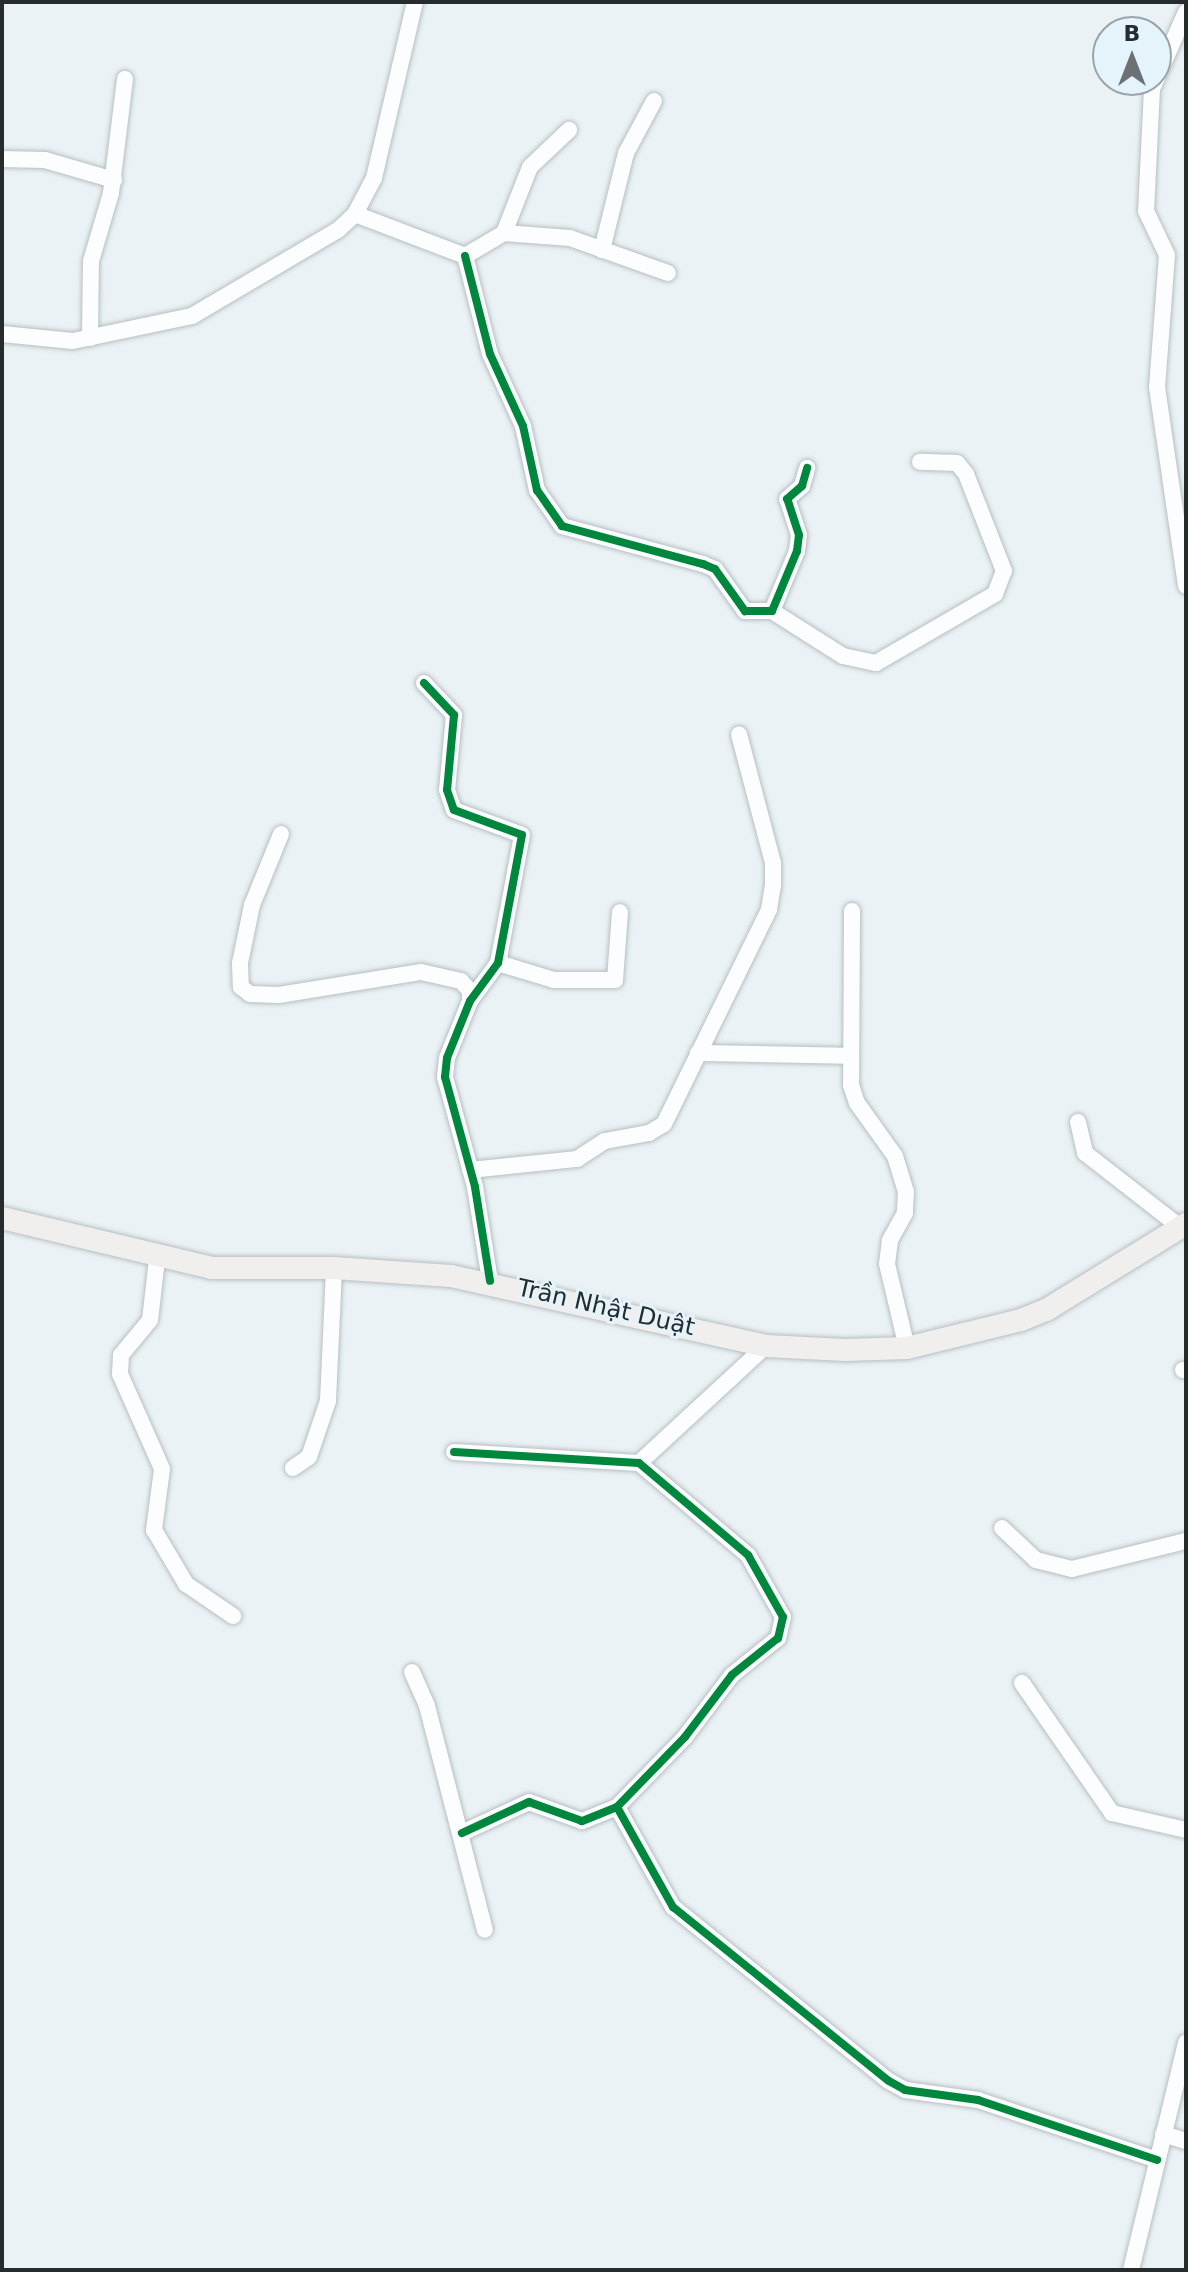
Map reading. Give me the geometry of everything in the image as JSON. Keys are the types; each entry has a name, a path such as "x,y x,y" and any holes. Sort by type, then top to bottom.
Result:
{"main road":[{"name":"Trần Nhật Duật","path":"2,1218 157,1259 212,1268 334,1268 490,1281 766,1346 907,1348 1046,1310 1183,1226"}],"street":[{"path":"2,334 54,342 90,338 210,308 338,230 355,214 374,178 415,2"},
{"path":"1186,12 1152,89 1146,211 1167,255 1157,387 1186,586"},
{"path":"90,338 91,261 114,180 125,79"},
{"path":"602,250 626,153 654,101"},
{"path":"504,233 530,167 569,130"},
{"path":"2,159 45,160 114,180"},
{"path":"355,214 465,256"},
{"path":"465,256 504,233 553,234 668,273"},
{"path":"465,256 490,354 523,426 537,490 562,526 715,569 745,611 772,611 843,656 876,663 995,594 1004,571 966,474 957,463 920,462"},
{"path":"772,611 797,551 799,535 787,499 802,486 807,468"},
{"path":"424,683 454,715 447,790 454,810 522,835 498,963 470,1001 447,1058 445,1077 470,1170 490,1281"},
{"path":"470,1170 577,1159 614,1137 658,1130 769,910 773,863 739,734"},
{"path":"281,834 252,905 240,963 241,987 250,994 279,995 421,972 461,981 470,991 470,1001"},
{"path":"852,911 851,1056 857,1103 886,1138 906,1191 905,1213 890,1240 887,1264 907,1348"},
{"path":"498,963 554,980 615,980 620,912"},
{"path":"698,1053 851,1056"},
{"path":"1078,1122 1085,1153 1183,1226"},
{"path":"157,1259 150,1320 121,1355 120,1374 162,1469 154,1530 186,1584 233,1616"},
{"path":"293,1468 309,1457 328,1401 334,1268"},
{"path":"639,1463 766,1346"},
{"path":"454,1452 639,1463 748,1555 783,1617 782,1629 732,1675 685,1737 617,1807 582,1821 529,1802 462,1833"},
{"path":"1002,1528 1036,1560 1072,1569 1186,1541"},
{"path":"412,1672 427,1706 485,1930"},
{"path":"1022,1683 1112,1813 1186,1830"},
{"path":"617,1807 673,1907 889,2081 905,2090 978,2100 1157,2160"},
{"path":"1131,2270 1186,2043"},
{"path":"1163,2134 1186,2141"}],"cycle path":[{"path":"465,256 490,354 523,426 537,490 562,526 703,564 715,569 745,611 772,611 797,551 799,535 787,499 802,486 807,468"},
{"path":"424,683 454,715 447,790 454,810 522,835 498,963 470,1001 447,1058 445,1077 475,1187 490,1281"},
{"path":"454,1452 639,1463 748,1555 783,1617 778,1638 732,1675 685,1737 617,1807 582,1821 529,1802 462,1833"},
{"path":"617,1807 673,1907 889,2081 905,2090 978,2100 1157,2160"}]}
